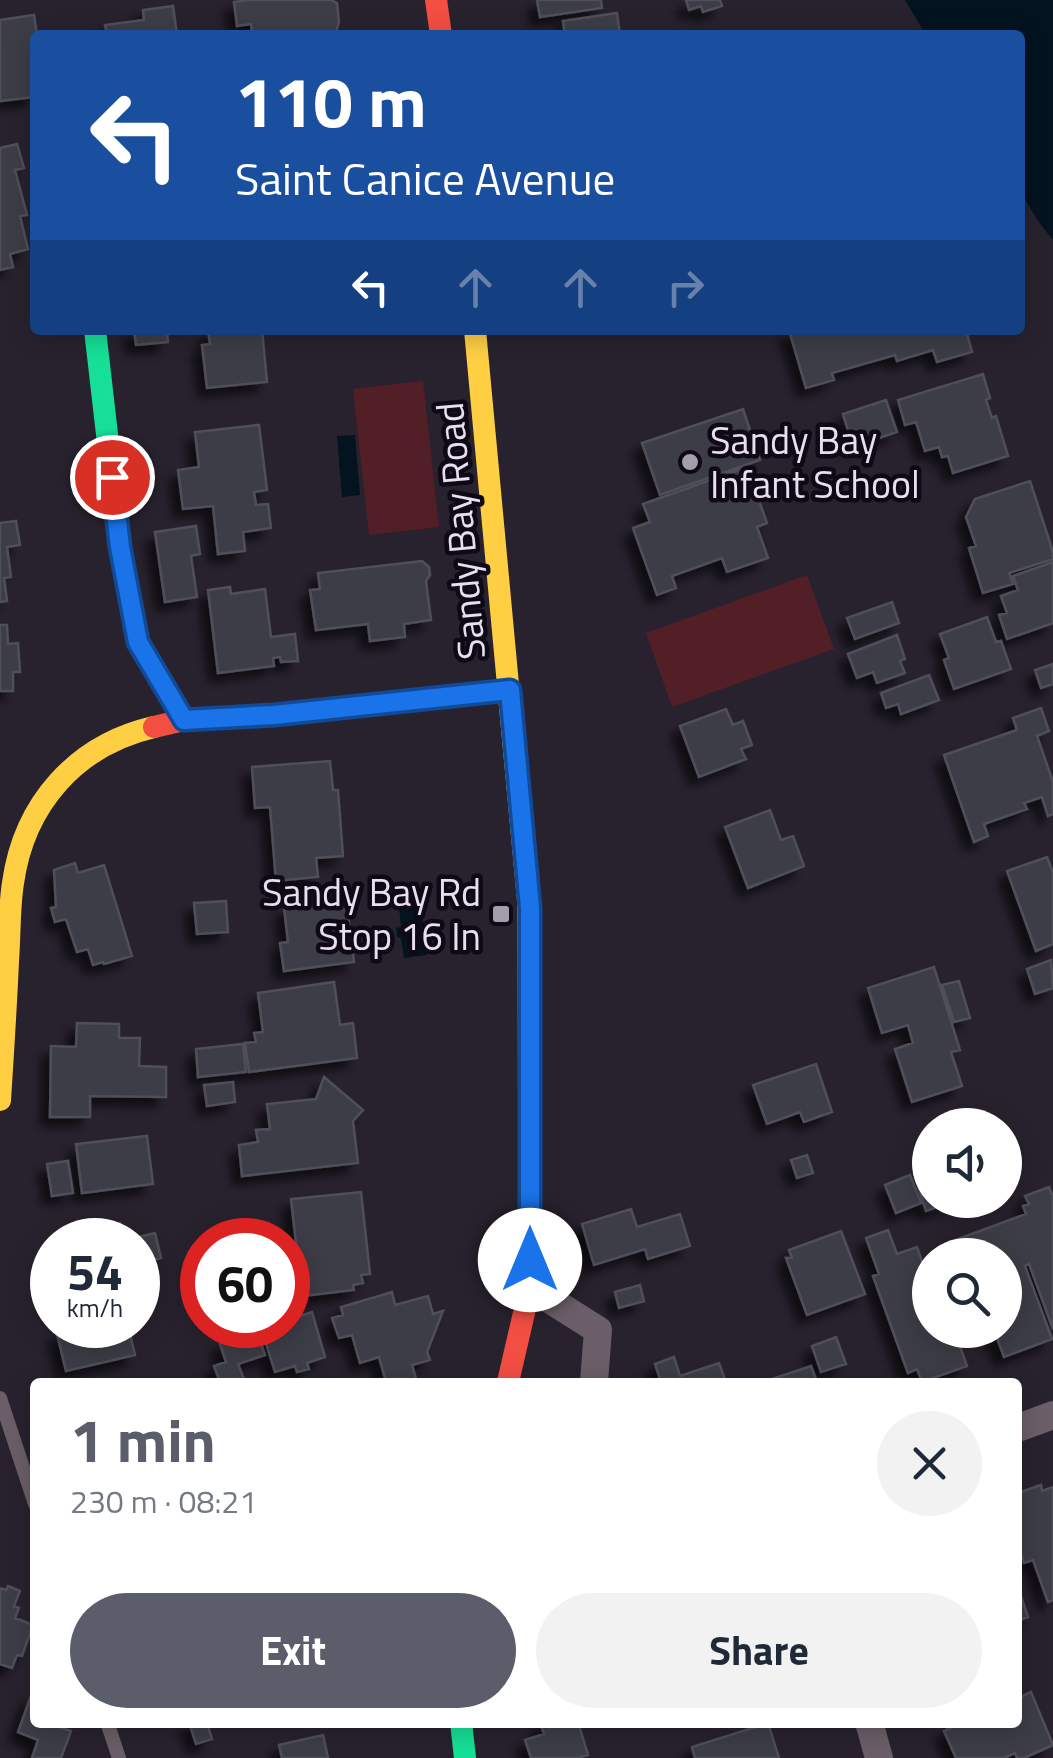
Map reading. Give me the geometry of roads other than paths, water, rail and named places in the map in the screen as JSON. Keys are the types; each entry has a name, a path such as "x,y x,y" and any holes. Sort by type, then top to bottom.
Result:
{"street":[{"path":"436,0 439,30"},
{"path":"96,335 120,547 138,642 184,720"},
{"name":"Sandy Bay Road","path":"476,335 530,908 530,1287 509,1378"},
{"path":"0,1100 12,883 23,840 39,806 96,748 137,731 184,720 274,715 510,690"},
{"path":"530,1287 598,1330 594,1378"},
{"path":"1022,1427 1053,1416"},
{"path":"462,1728 465,1758"},
{"path":"871,1728 879,1758"}],"lane":[{"path":"0,1398 30,1489"},
{"path":"109,1728 119,1758"}],"water":[{"path":"905,0 1053,0 1053,240 1025,199 1025,30 923,30"},
{"path":"355,435 360,495 342,497 337,436"},
{"path":"421,904 427,955 404,958 396,928 401,927 399,906"}],"place":[{"name":"Sandy Bay Infant School","path":"690,462"},
{"name":"Sandy Bay Rd Stop 16 In","path":"501,914"}]}
